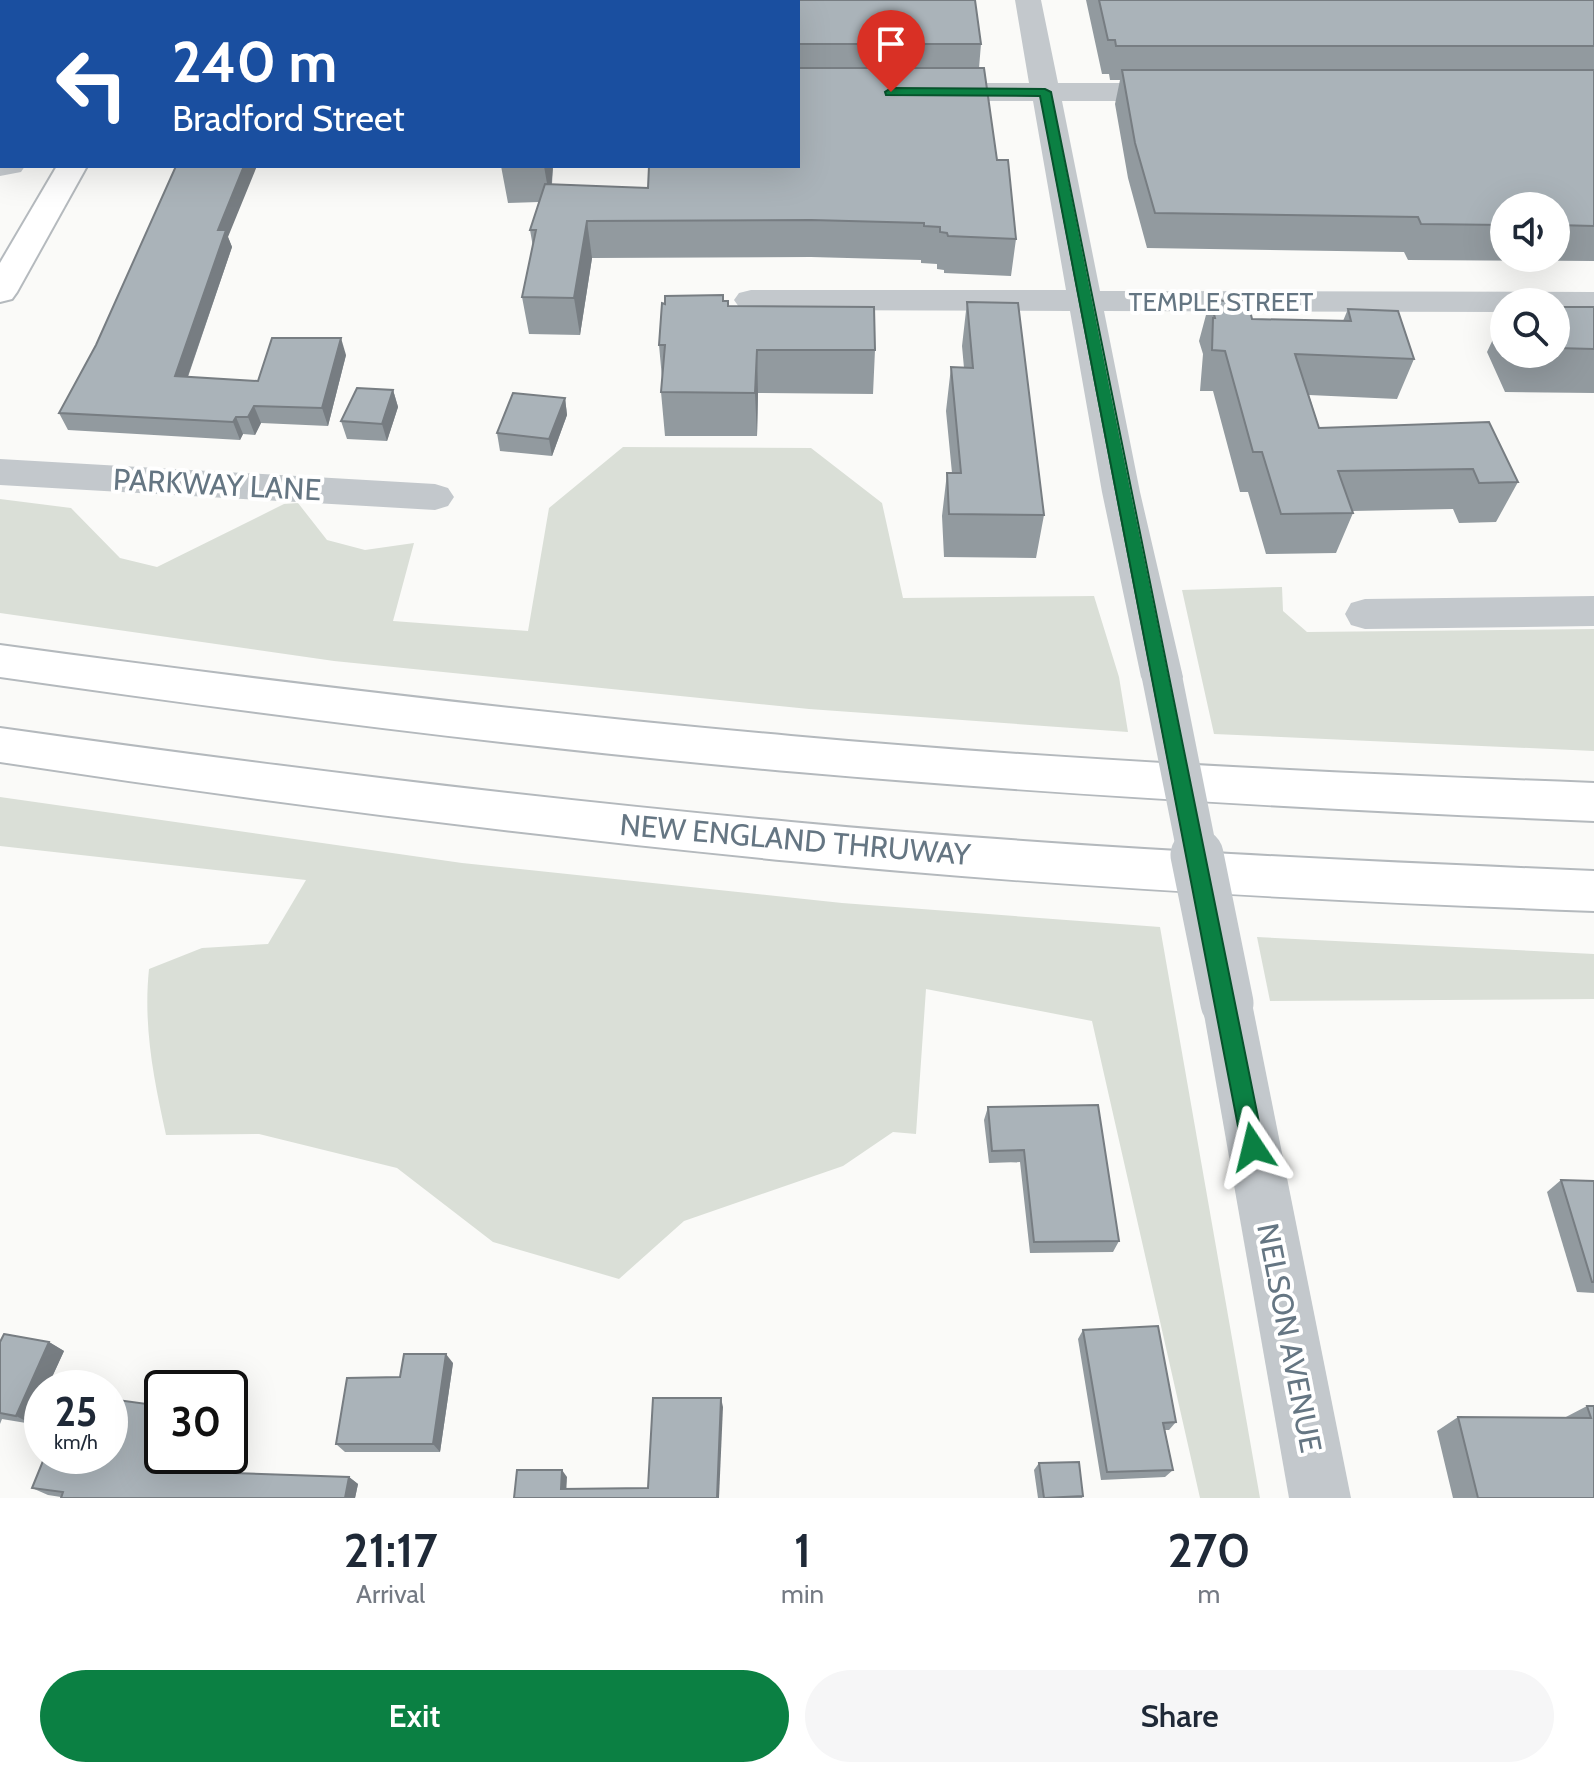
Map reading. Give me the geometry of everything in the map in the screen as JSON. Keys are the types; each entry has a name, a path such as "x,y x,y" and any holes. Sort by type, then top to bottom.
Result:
{"main road":[{"path":"0,292 71,168"},
{"path":"0,661 446,721 771,754 1123,780 1594,802"},
{"name":"NEW ENGLAND THRUWAY","path":"0,745 425,803 677,830 1113,866 1466,887 1594,891"}],"street":[{"name":"NELSON AVENUE","path":"1028,0 1084,303 1227,1003 1320,1498"},
{"path":"906,92 1202,92"},
{"name":"TEMPLE STREET","path":"751,300 1594,302"},
{"name":"PARKWAY LANE","path":"0,472 435,497"},
{"path":"1365,614 1594,611"}],"shaded area":[{"path":"623,447 811,448 882,503 903,598 1094,596 1119,677 1128,732 809,709 334,661 0,613 0,499 71,508 120,558 157,567 284,504 298,503 327,540 365,550 414,543 393,621 528,631 549,508"},
{"path":"1282,587 1283,611 1307,632 1594,629 1594,751 1214,734 1182,590"},
{"path":"0,797 462,863 842,903 1160,927 1260,1498 1200,1498 1092,1021 926,989 916,1134 893,1132 843,1166 684,1221 619,1279 493,1242 397,1168 259,1134 166,1135 149,1033 149,969 202,948 268,944 306,880 0,846"},
{"path":"1257,937 1594,954 1594,999 1270,1001"}],"building":[{"path":"800,0 975,0 981,44 800,44"},
{"path":"1099,0 1594,0 1594,46 1116,46 1115,40 1108,40"},
{"path":"800,68 984,68 997,160 1008,160 1016,239 948,236 940,232 940,227 924,226 924,223 587,221 574,298 522,297 536,230 530,230 545,184 648,188 649,168 800,168"},
{"path":"1122,70 1594,70 1594,226 1570,225 1570,192 1490,192 1490,225 1421,224 1418,217 1155,213 1135,143"},
{"path":"175,168 243,168 218,230 226,230 175,376 258,381 272,338 341,338 322,408 254,406 248,417 236,417 233,422 59,413 96,345"},
{"path":"723,295 723,301 728,301 728,306 874,307 875,350 757,350 755,393 661,392 665,345 659,345 665,296"},
{"path":"1210,300 1248,302 1252,319 1351,321 1348,309 1398,311 1414,359 1295,354 1319,428 1489,422 1518,482 1479,483 1473,469 1338,471 1353,513 1281,514 1262,452 1253,452 1225,351 1212,350 1215,318"},
{"path":"967,302 1018,303 1044,515 949,514 947,473 961,473 951,367 973,368"},
{"path":"1570,307 1594,307 1594,349 1570,348"},
{"path":"357,388 393,390 382,424 341,421"},
{"path":"513,393 565,398 549,439 497,433"},
{"path":"1098,1105 1119,1241 1034,1242 1024,1150 992,1151 988,1107"},
{"path":"1561,1180 1594,1181 1594,1282 1592,1282"},
{"path":"1158,1326 1176,1422 1163,1423 1173,1470 1107,1472 1083,1330"},
{"path":"4,1334 49,1342 37,1370 24,1370 24,1398 16,1416 0,1413 0,1342"},
{"path":"404,1354 446,1354 433,1444 336,1444 347,1378 400,1377"},
{"path":"653,1398 721,1398 717,1498 514,1498 517,1470 562,1470 561,1489 648,1488"},
{"path":"128,1401 144,1404 144,1474 349,1477 345,1498 61,1498 63,1492 32,1488 38,1474 128,1474"},
{"path":"1587,1406 1594,1406 1594,1498 1478,1498 1458,1417 1591,1418"},
{"path":"1079,1462 1083,1496 1044,1498 1039,1463"}],"route":[{"path":"891,92 1045,92 1121,492 1147,603 1253,1147"}]}
